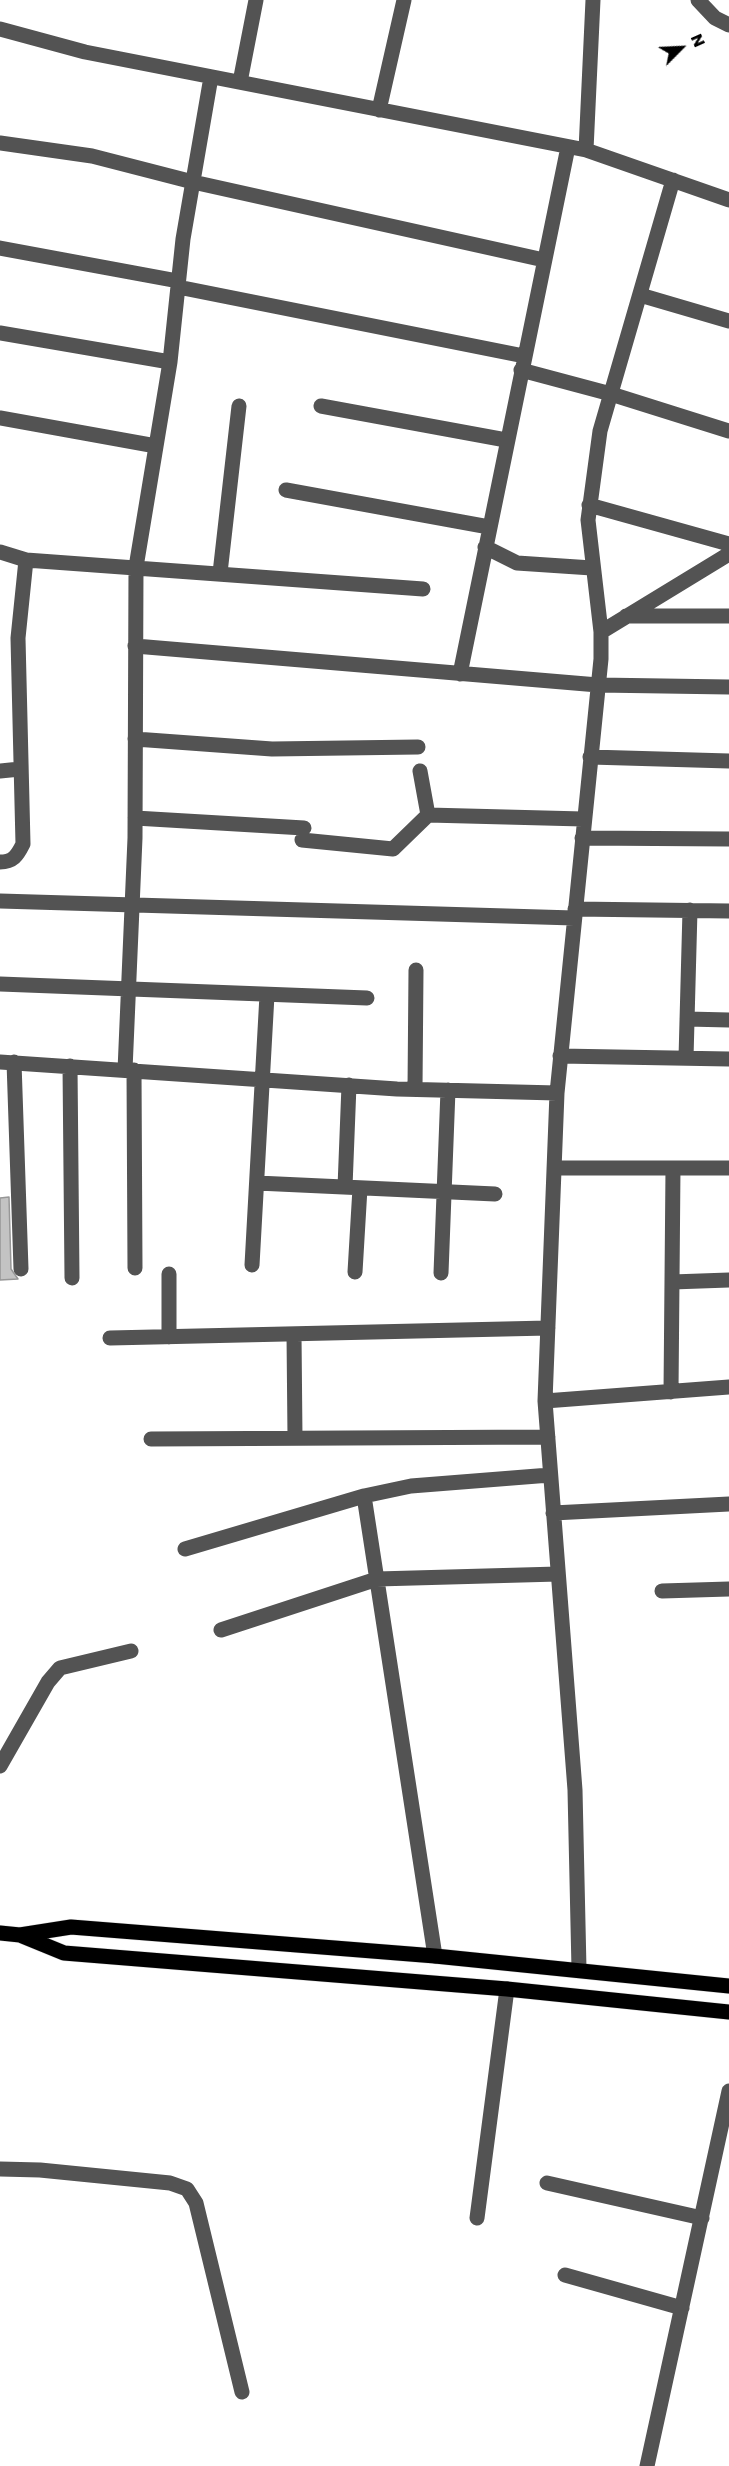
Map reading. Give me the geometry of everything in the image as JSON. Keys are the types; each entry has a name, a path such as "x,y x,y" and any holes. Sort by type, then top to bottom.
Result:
{"main road":[{"path":"0,1934 20,1935 71,1927 435,1956 729,1986"},
{"path":"20,1935 64,1953 507,1989 729,2012"}],"street":[{"path":"240,82 256,0"},
{"path":"380,110 404,0"},
{"path":"586,150 593,0"},
{"path":"698,0 715,18 729,25"},
{"path":"0,29 85,52 586,150 729,200"},
{"path":"135,1268 128,990 135,818 136,567 170,362 183,239 211,76"},
{"path":"0,143 92,156 193,182 544,260"},
{"path":"460,674 506,440 568,147"},
{"path":"579,1969 575,1790 545,1401 557,1093 598,685 601,632 588,520 600,431 673,180"},
{"path":"0,248 178,284 522,363 729,431"},
{"path":"640,295 729,321"},
{"path":"0,333 170,362"},
{"path":"321,405 506,440"},
{"path":"219,573 239,406"},
{"path":"0,418 156,446"},
{"path":"286,490 489,526"},
{"path":"590,506 729,544"},
{"path":"485,546 517,562 592,568"},
{"path":"0,552 26,560 423,589"},
{"path":"601,632 729,554"},
{"path":"0,862 10,862 18,855 23,844 18,638 26,560"},
{"path":"626,616 729,616"},
{"path":"135,646 598,685 729,687"},
{"path":"135,739 272,749 418,747"},
{"path":"590,757 729,761"},
{"path":"0,771 20,769"},
{"path":"420,771 428,815"},
{"path":"135,818 303,834 393,849 428,815 584,819"},
{"path":"582,838 729,839"},
{"path":"0,901 574,914 729,910"},
{"path":"686,1058 690,910"},
{"path":"415,1089 416,970"},
{"path":"0,984 367,998"},
{"path":"252,1265 267,995"},
{"path":"687,1019 729,1020"},
{"path":"560,1056 729,1059"},
{"path":"21,1269 7,1062 415,1089 557,1093"},
{"path":"70,1066 72,1278"},
{"path":"349,1085 355,1272"},
{"path":"441,1274 448,1090"},
{"path":"554,1168 729,1168"},
{"path":"671,1392 673,1168"},
{"path":"257,1183 495,1194"},
{"path":"169,1274 169,1337"},
{"path":"672,1282 729,1280"},
{"path":"110,1338 548,1328"},
{"path":"294,1334 295,1438"},
{"path":"545,1401 729,1387"},
{"path":"151,1439 548,1437"},
{"path":"185,1549 364,1496 411,1486 550,1475"},
{"path":"364,1496 435,1956"},
{"path":"553,1513 729,1504"},
{"path":"221,1630 377,1579 558,1574"},
{"path":"662,1591 729,1589"},
{"path":"0,1766 48,1682 60,1668 130,1651"},
{"path":"477,2218 507,1989"},
{"path":"647,2466 729,2091"},
{"path":"0,2169 40,2170 170,2183 187,2189 196,2203 242,2392"},
{"path":"546,2183 702,2218"},
{"path":"565,2275 682,2308"}],"building":[{"path":"9,1197 11,1269 18,1279 0,1280 0,1198"}]}
